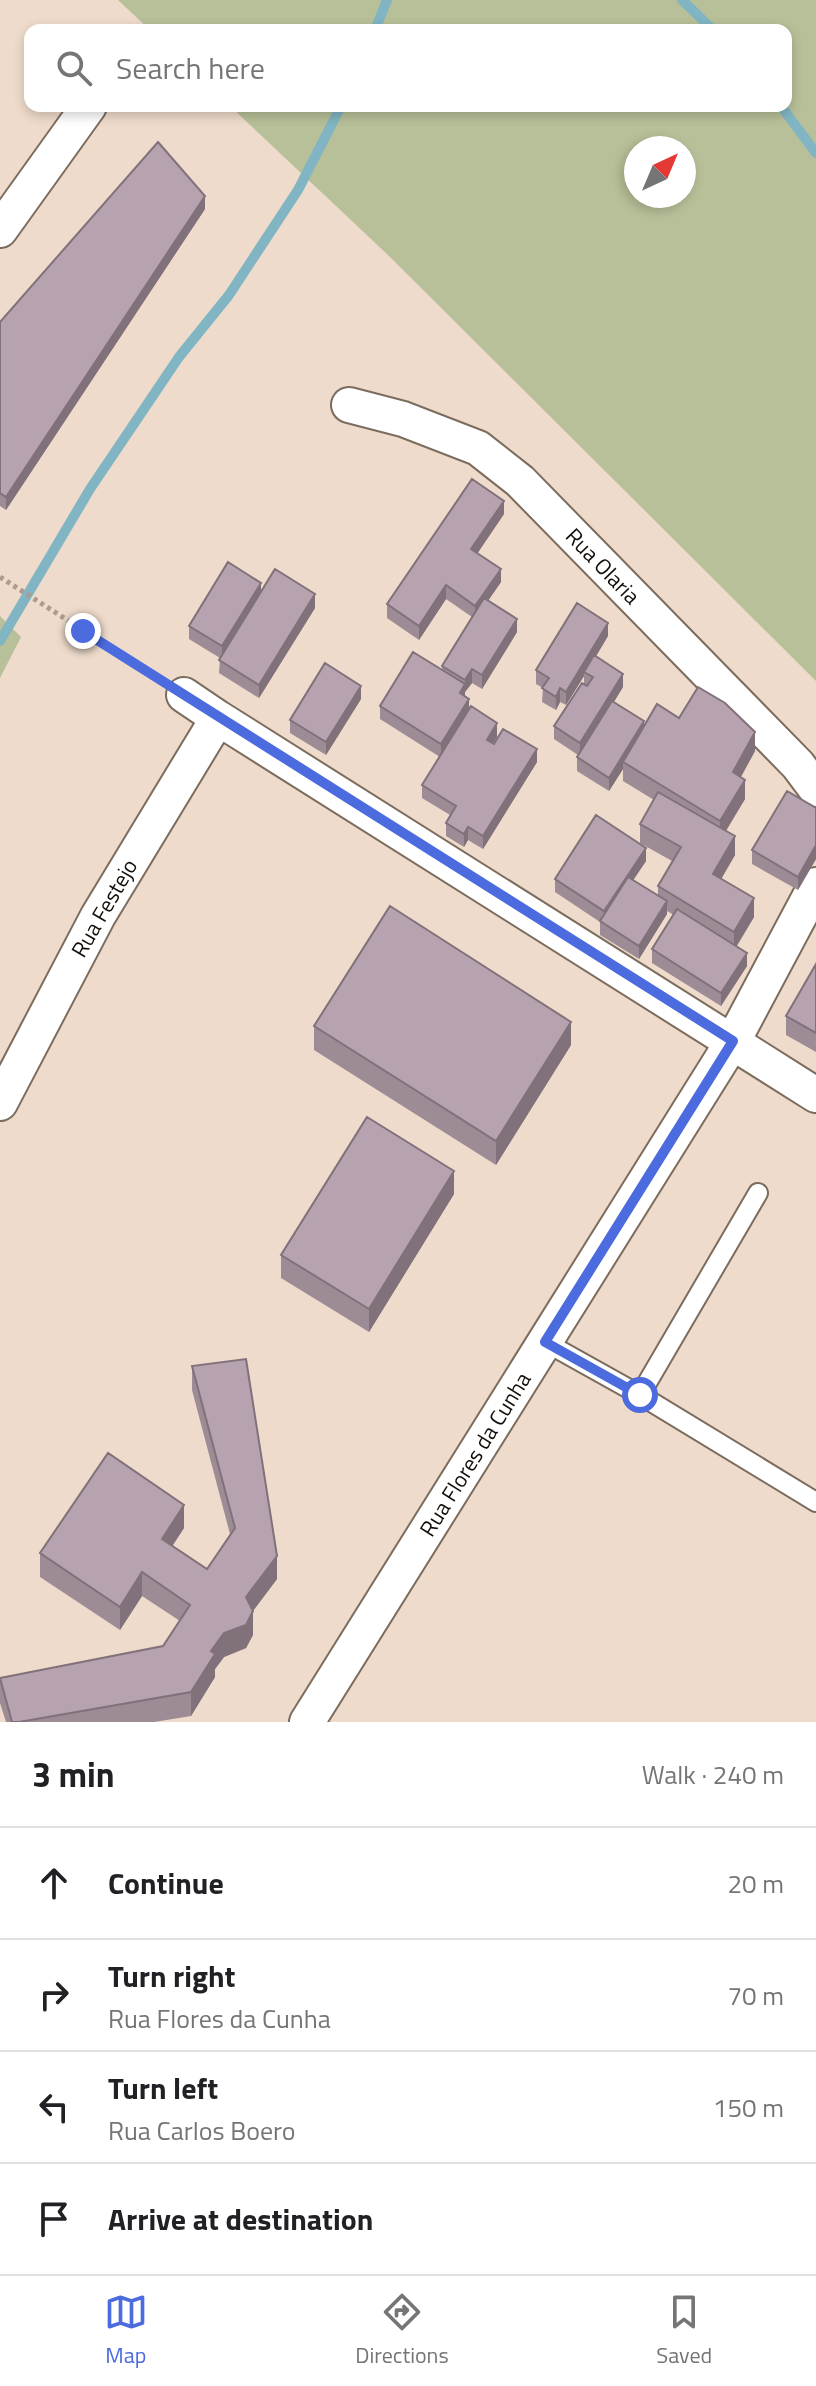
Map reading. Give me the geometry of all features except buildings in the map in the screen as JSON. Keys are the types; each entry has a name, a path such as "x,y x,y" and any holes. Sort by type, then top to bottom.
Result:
{"street":[{"path":"0,230 85,112"},
{"name":"Rua Olaria","path":"349,405 403,419 478,448 520,481 798,765 816,789"},
{"path":"184,695 816,1095"},
{"name":"Rua Festejo","path":"0,1103 98,916 218,718"},
{"name":"Rua Flores da Cunha","path":"307,1722 733,1041 813,890"}],"lane":[{"path":"640,1395 758,1193"},
{"path":"545,1342 640,1395 816,1502"}],"path":[{"path":"0,577 184,695"}],"green space":[{"path":"118,0 816,0 816,681 388,255 236,112 792,112 792,24 144,24"},
{"path":"0,616 21,637 0,678"}],"waterway":[{"path":"377,24 387,0"},
{"path":"682,0 707,24"},
{"path":"0,641 90,489 179,357 229,295 298,190 338,112"},
{"path":"785,112 816,153"}],"route":[{"path":"83,631 733,1041 545,1342 640,1395"}]}
